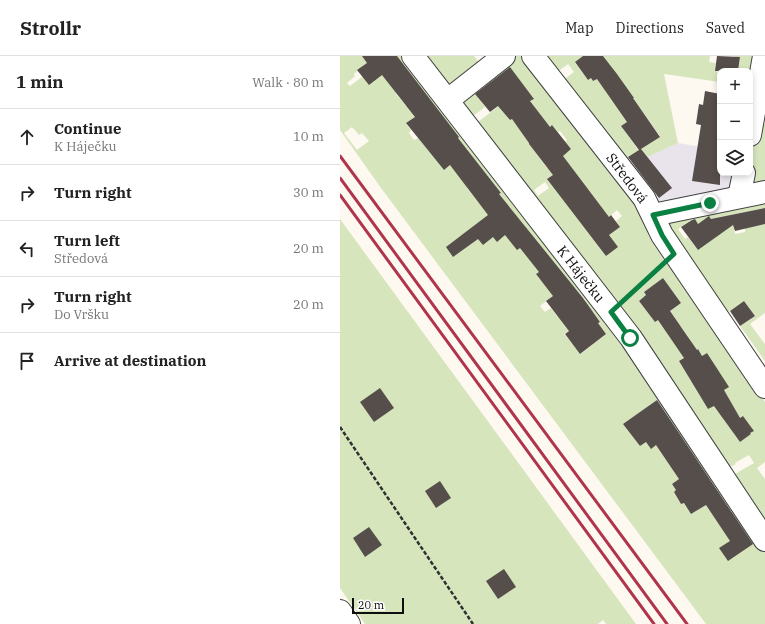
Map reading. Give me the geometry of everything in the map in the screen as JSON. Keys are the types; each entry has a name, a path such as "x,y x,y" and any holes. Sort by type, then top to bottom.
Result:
{"street":[{"name":"K Háječku","path":"413,56 630,338 765,540"},
{"path":"448,100 504,56"},
{"name":"Středová","path":"533,56 644,198 662,235 674,254 765,387"},
{"path":"753,118 764,56"},
{"path":"740,197 744,176"},
{"path":"653,215 765,192"},
{"path":"340,611 349,624"}],"path":[{"path":"611,312 674,254"},
{"path":"340,427 473,624"}],"shaded area":[{"path":"678,143 717,150 717,176 738,176 736,190 661,204 657,202 624,160 641,149 648,157"}],"green space":[{"path":"340,56 388,56 364,65 347,83 350,86 390,56 404,56 599,307 765,547 765,624 706,624 381,188 340,130","holes":["424,92 406,106 396,93","432,103 468,151 444,170 418,138 414,140 409,133 411,130 406,124","352,127 359,135 362,133 369,141 357,150 344,133","485,174 501,193 482,207 467,188","553,261 568,280 544,278 541,280 536,274","575,288 586,301 570,313 566,308 557,316 551,308 545,312 540,306 560,290","593,312 600,322 598,323 606,334 581,354 564,334","657,400 670,419 662,425 669,437 651,448 646,442 640,446 624,424","705,472 718,491 708,498 710,501 721,495 733,513 718,523 706,505 691,514 684,503 681,504 674,492 676,490 672,484 686,474 691,481"]},
{"path":"420,56 474,56 480,64 448,91"},
{"path":"515,56 526,56 635,196 646,220 648,235 664,260 615,306 474,125 500,105 510,120 512,119 516,124 521,121 534,106 530,101 534,99 510,68 475,94 485,107 469,119 456,102","holes":["552,125 558,132 560,131 567,140 565,142 571,149 547,168 529,144","545,182 549,188 538,196 534,190","617,210 622,216 616,221 620,227 613,232 604,221"]},
{"path":"543,56 583,56 575,63 588,80 591,78 593,81 611,67 603,56 710,56 709,62 716,63 715,71 717,71 717,82 664,74 678,143 648,157 641,149 660,136 642,111 621,126 639,151 624,160 562,81 574,72 568,64 556,73","holes":["617,74 633,98 612,101 607,93 611,90 606,82"]},
{"path":"733,56 757,56 753,74 753,68 738,68 740,58"},
{"path":"765,90 765,116 762,115 761,123 765,124 765,186 752,187 750,176 753,176 753,148"},
{"path":"765,200 765,208 731,215 735,234 745,232 745,228 765,224 765,313 750,324 765,344 765,361 740,326 755,316 744,301 722,316 696,278 701,272 679,241 675,244 667,221","holes":["709,216 721,233 698,250 688,237 685,239 678,229 694,218 698,224"]},
{"path":"340,219 636,624 606,624 603,620 598,624 365,624 340,588"},
{"path":"671,260 705,317 765,402 765,462 757,468 765,479 765,528 617,309","holes":["663,278 681,303 655,322 639,301 646,295 644,292","680,325 691,341 679,350","698,349 702,356 707,353 728,387 724,390 728,397 708,409 679,361","743,416 753,431 740,442 724,420 740,418","749,455 754,463 735,474 730,467 736,464 735,463"]}],"building":[{"path":"362,56 397,56 501,193 499,194 583,298 600,322 598,323 606,334 580,354 565,334 569,331 546,301 553,296 536,274 539,272 520,248 517,250 505,235 497,242 493,237 483,245 478,239 453,257 446,247 488,215 450,165 444,170 406,123 415,117 382,75 369,85 357,70 367,63"},
{"path":"583,56 603,56 660,137 641,149 672,188 659,198 628,157 639,150 621,126 627,122 597,79 593,81 591,78 588,80 575,62"},
{"path":"717,56 740,57 738,68 717,68 717,71 715,71"},
{"path":"510,67 534,99 530,101 550,127 552,125 571,149 563,156 609,217 611,215 620,227 609,235 618,247 606,256 547,179 553,175 512,119 510,120 498,106 490,112 475,94"},
{"path":"705,91 717,93 717,176 720,176 720,185 692,181 701,125 696,124 699,104 703,105"},
{"path":"765,208 765,224 735,231 733,225 698,250 681,227 695,219 698,224 709,216 711,219"},
{"path":"663,278 681,303 670,311 702,356 707,353 729,387 724,390 740,418 743,416 754,431 740,442 714,406 708,409 679,361 684,358 658,320 655,322 639,301 646,295 644,292"},
{"path":"744,301 755,316 740,326 730,311"},
{"path":"380,388 394,408 374,422 360,402"},
{"path":"657,400 753,544 728,561 719,548 730,541 706,505 691,514 684,503 681,504 674,492 676,490 672,484 679,479 656,445 651,449 646,442 640,446 623,424"},
{"path":"440,481 451,498 436,508 425,491"},
{"path":"369,527 382,545 365,557 353,538"},
{"path":"504,569 516,587 498,599 486,581"}],"railway":[{"path":"340,156 687,624"},
{"path":"340,178 667,624"},
{"path":"340,195 654,624"}],"route":[{"path":"630,338 611,312 674,254 662,235 653,215 710,203"}]}
